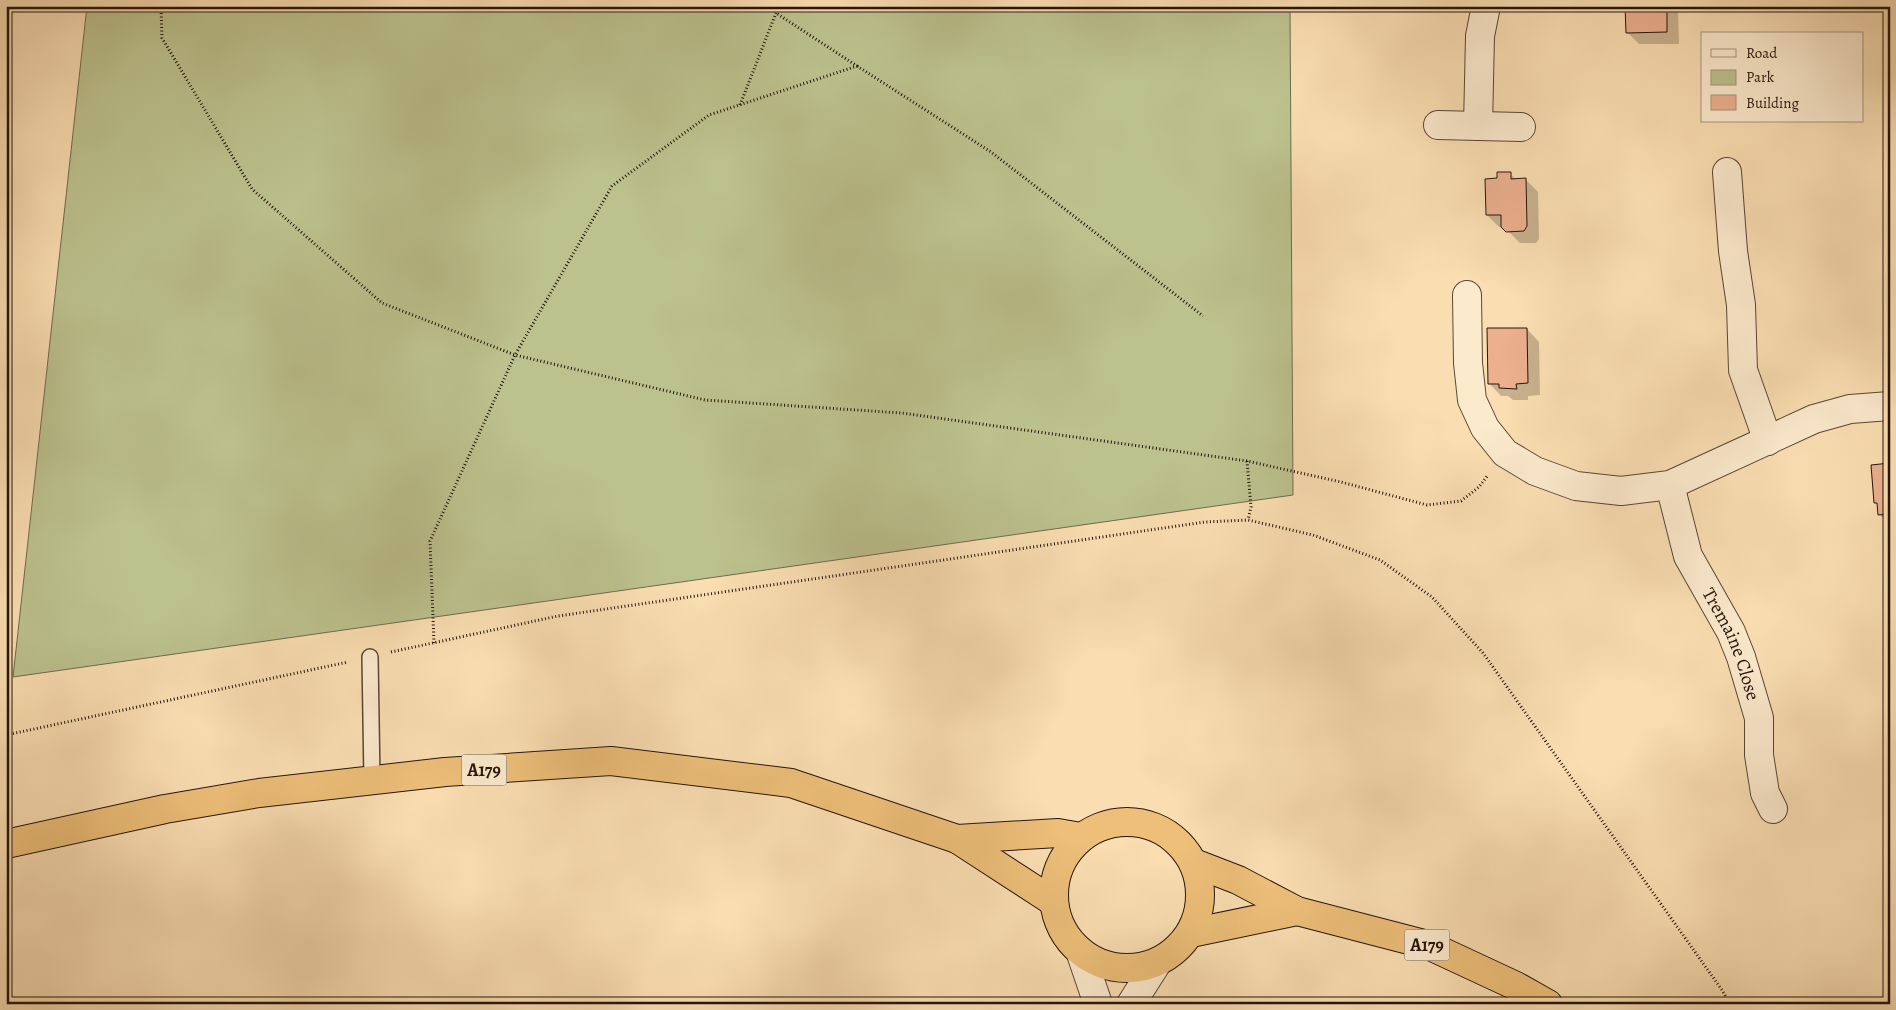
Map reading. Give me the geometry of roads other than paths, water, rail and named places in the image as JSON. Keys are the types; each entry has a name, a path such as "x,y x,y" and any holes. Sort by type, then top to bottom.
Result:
{"highway":[{"name":"A179","path":"6,844 164,809 259,793 445,772 611,761 791,783 957,839"},
{"path":"1122,821 1144,824 1165,832 1182,845 1194,864 1201,887 1200,910 1191,933 1176,951 1156,963 1134,969 1111,967 1090,959 1072,944 1059,924 1054,902 1054,887 1062,860 1081,837 1101,826 1122,821"},
{"path":"957,839 1058,833 1081,837"},
{"path":"957,839 1054,902"},
{"path":"1194,864 1238,880 1297,911"},
{"name":"A179","path":"1297,911 1428,945 1516,986 1548,1004"},
{"path":"1191,933 1297,911"}],"street":[{"path":"1478,126 1480,36 1486,6"},
{"path":"1438,125 1521,127"},
{"path":"1727,172 1733,251 1741,305 1743,370 1768,441"},
{"path":"1466,295 1468,363 1472,400 1485,428 1505,453 1535,471 1576,486 1621,491 1670,485 1814,419 1850,409 1888,406"},
{"name":"Tremaine Close","path":"1670,485 1688,556 1731,632 1741,656 1759,718 1759,756 1765,793 1773,809"},
{"path":"1080,951 1098,1004"},
{"path":"1131,1004 1156,963"}],"lane":[{"path":"370,657 372,780"}]}
